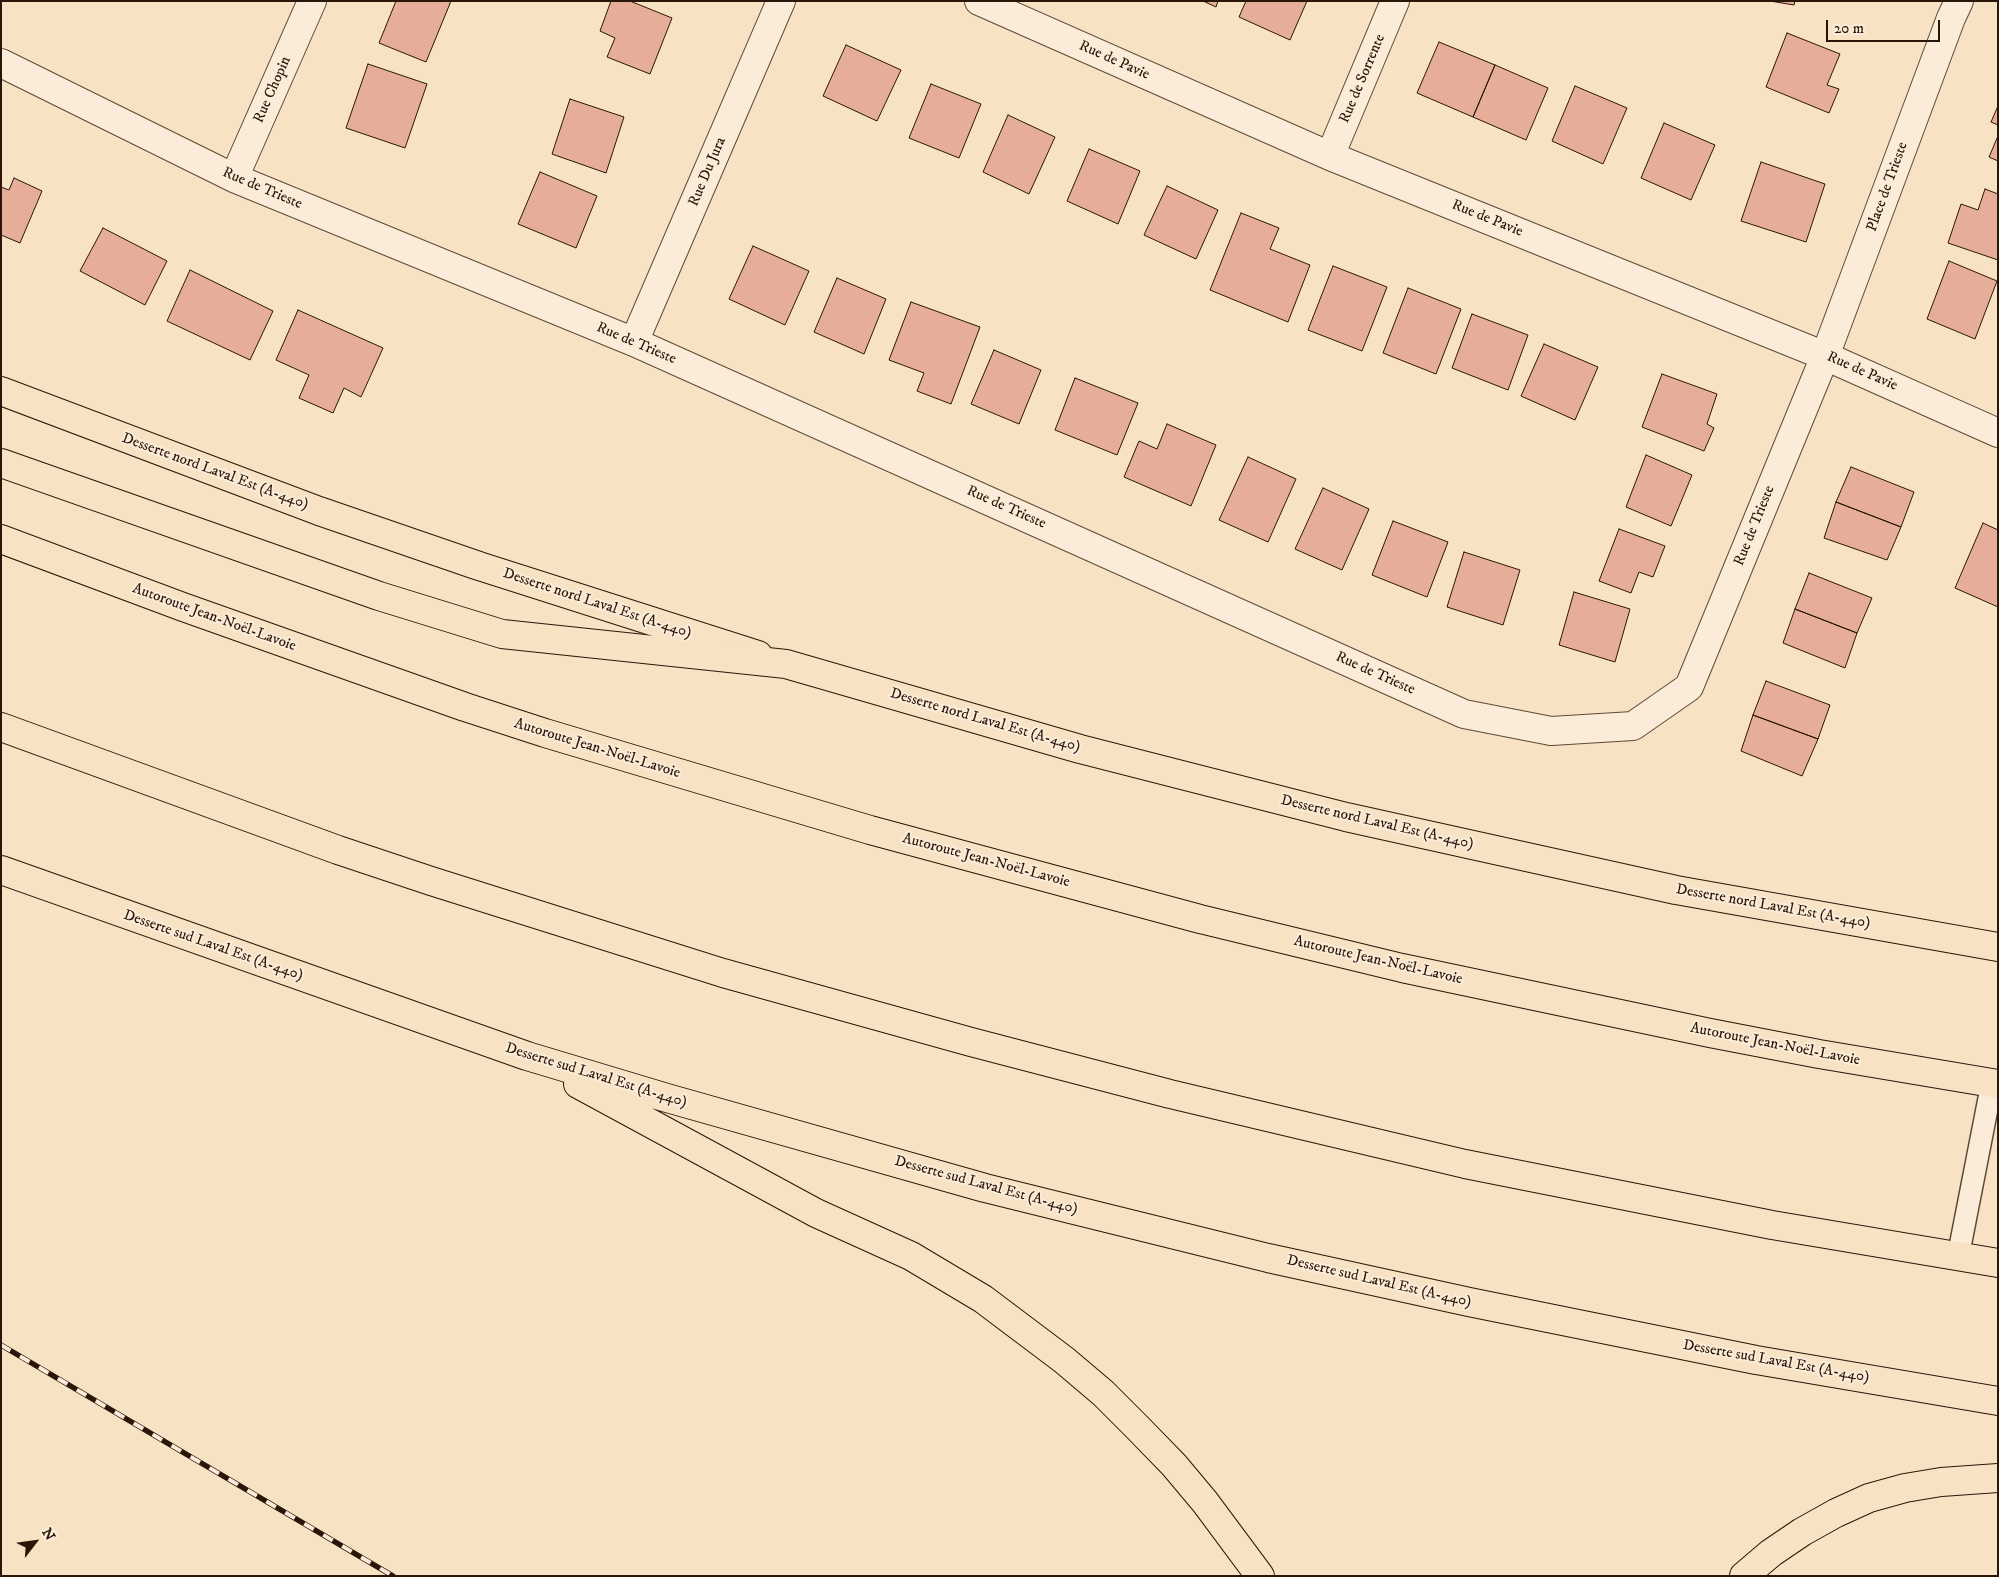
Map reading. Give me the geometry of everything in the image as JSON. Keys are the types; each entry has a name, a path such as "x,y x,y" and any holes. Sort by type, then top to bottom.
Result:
{"main road":[{"name":"Desserte nord Laval Est (A-440)","path":"1,391 135,443 348,521 479,566 786,664 1080,749 1346,817 1676,890 1998,947"},
{"path":"1,462 379,596 502,634 786,664"},
{"name":"Autoroute Jean-Noël-Lavoie","path":"1,538 174,604 465,707 545,733 879,833 1200,919 1402,968 1728,1036 1995,1083"},
{"path":"1,727 338,850 431,881 629,945 933,1032 1161,1092 1465,1164 1753,1221 1998,1264"},
{"name":"Desserte sud Laval Est (A-440)","path":"1,870 526,1056 676,1101 985,1188 1268,1258 1572,1324 1756,1360 1998,1401"},
{"path":"1931,935 1998,931"},
{"path":"526,1056 816,1213 911,1256 983,1299 1064,1360 1103,1393 1174,1465 1205,1502 1260,1576"},
{"path":"1744,1576 1771,1553 1802,1532 1836,1513 1869,1498 1905,1488 1941,1482 1998,1478"}],"street":[{"name":"Rue Chopin","path":"234,178 312,1"},
{"name":"Rue Du Jura","path":"634,342 781,1"},
{"name":"Rue de Pavie","path":"978,1 1330,156 1825,356 1998,433"},
{"name":"Rue de Sorrente","path":"1330,156 1395,1"},
{"name":"Place de Trieste","path":"1825,356 1949,7"},
{"name":"Rue de Trieste","path":"1,63 234,178 634,342 1464,714 1551,731 1633,726 1689,687 1825,356"}],"lane":[{"path":"1958,1257 1995,1083"}],"building":[{"path":"396,1 451,1 426,62 379,43"},
{"path":"611,1 630,1 672,18 650,74 607,57 615,38 600,31"},
{"path":"1203,1 1218,1 1216,7"},
{"path":"1246,1 1307,1 1290,40 1239,17"},
{"path":"1770,1 1795,1 1794,5"},
{"path":"1787,33 1840,54 1827,85 1839,89 1829,113 1766,87"},
{"path":"1439,42 1495,65 1473,117 1417,93"},
{"path":"846,45 901,70 877,121 823,96"},
{"path":"368,64 427,84 405,148 346,128"},
{"path":"1495,65 1548,88 1526,140 1473,117"},
{"path":"931,84 981,104 959,158 909,138"},
{"path":"1575,86 1627,108 1603,164 1552,141"},
{"path":"570,99 624,117 606,173 552,154"},
{"path":"1998,106 1998,125 1991,122"},
{"path":"1008,115 1055,137 1029,194 983,172"},
{"path":"1664,123 1715,145 1691,200 1641,178"},
{"path":"1998,136 1998,161 1989,157"},
{"path":"1089,149 1140,171 1118,224 1067,201"},
{"path":"1761,162 1825,184 1806,242 1741,221"},
{"path":"540,172 597,196 576,248 518,224"},
{"path":"14,178 42,191 20,243 1,235 1,187 9,190"},
{"path":"1167,186 1218,210 1196,259 1144,235"},
{"path":"1985,189 1998,194 1998,260 1948,243 1961,204 1978,210"},
{"path":"1241,213 1279,228 1270,249 1310,265 1288,322 1210,290"},
{"path":"103,228 167,261 145,305 80,271"},
{"path":"753,246 809,271 785,325 729,299"},
{"path":"1949,261 1997,281 1975,339 1927,319"},
{"path":"1333,266 1387,287 1362,351 1308,330"},
{"path":"190,270 273,311 250,360 167,321"},
{"path":"837,278 886,299 864,354 814,332"},
{"path":"1408,288 1461,309 1436,374 1383,353"},
{"path":"911,302 980,327 951,404 917,391 924,373 889,360"},
{"path":"298,310 383,348 361,397 344,388 333,413 299,398 309,375 276,360"},
{"path":"1472,314 1528,335 1508,390 1452,368"},
{"path":"1544,344 1598,367 1575,420 1521,396"},
{"path":"994,350 1041,370 1019,424 971,404"},
{"path":"1662,374 1717,394 1707,424 1714,428 1704,451 1642,427"},
{"path":"1075,378 1138,403 1117,455 1055,430"},
{"path":"1167,424 1216,445 1191,506 1124,477 1139,441 1157,449"},
{"path":"1646,455 1692,475 1671,526 1626,507"},
{"path":"1248,457 1296,479 1268,542 1219,520"},
{"path":"1851,467 1914,492 1901,527 1836,502"},
{"path":"1323,488 1369,509 1342,570 1295,549"},
{"path":"1836,502 1901,527 1887,560 1824,538"},
{"path":"1393,521 1448,542 1427,597 1372,575"},
{"path":"1983,523 1998,530 1998,607 1955,588"},
{"path":"1619,529 1665,546 1653,577 1639,572 1631,593 1599,581"},
{"path":"1464,552 1520,570 1503,625 1447,607"},
{"path":"1809,573 1872,598 1857,633 1795,609"},
{"path":"1574,592 1630,609 1615,662 1559,645"},
{"path":"1795,609 1857,633 1845,668 1783,643"},
{"path":"1766,681 1830,705 1818,739 1753,715"},
{"path":"1753,715 1818,739 1802,776 1741,751"}],"railway":[{"path":"1,1345 393,1576"}]}
